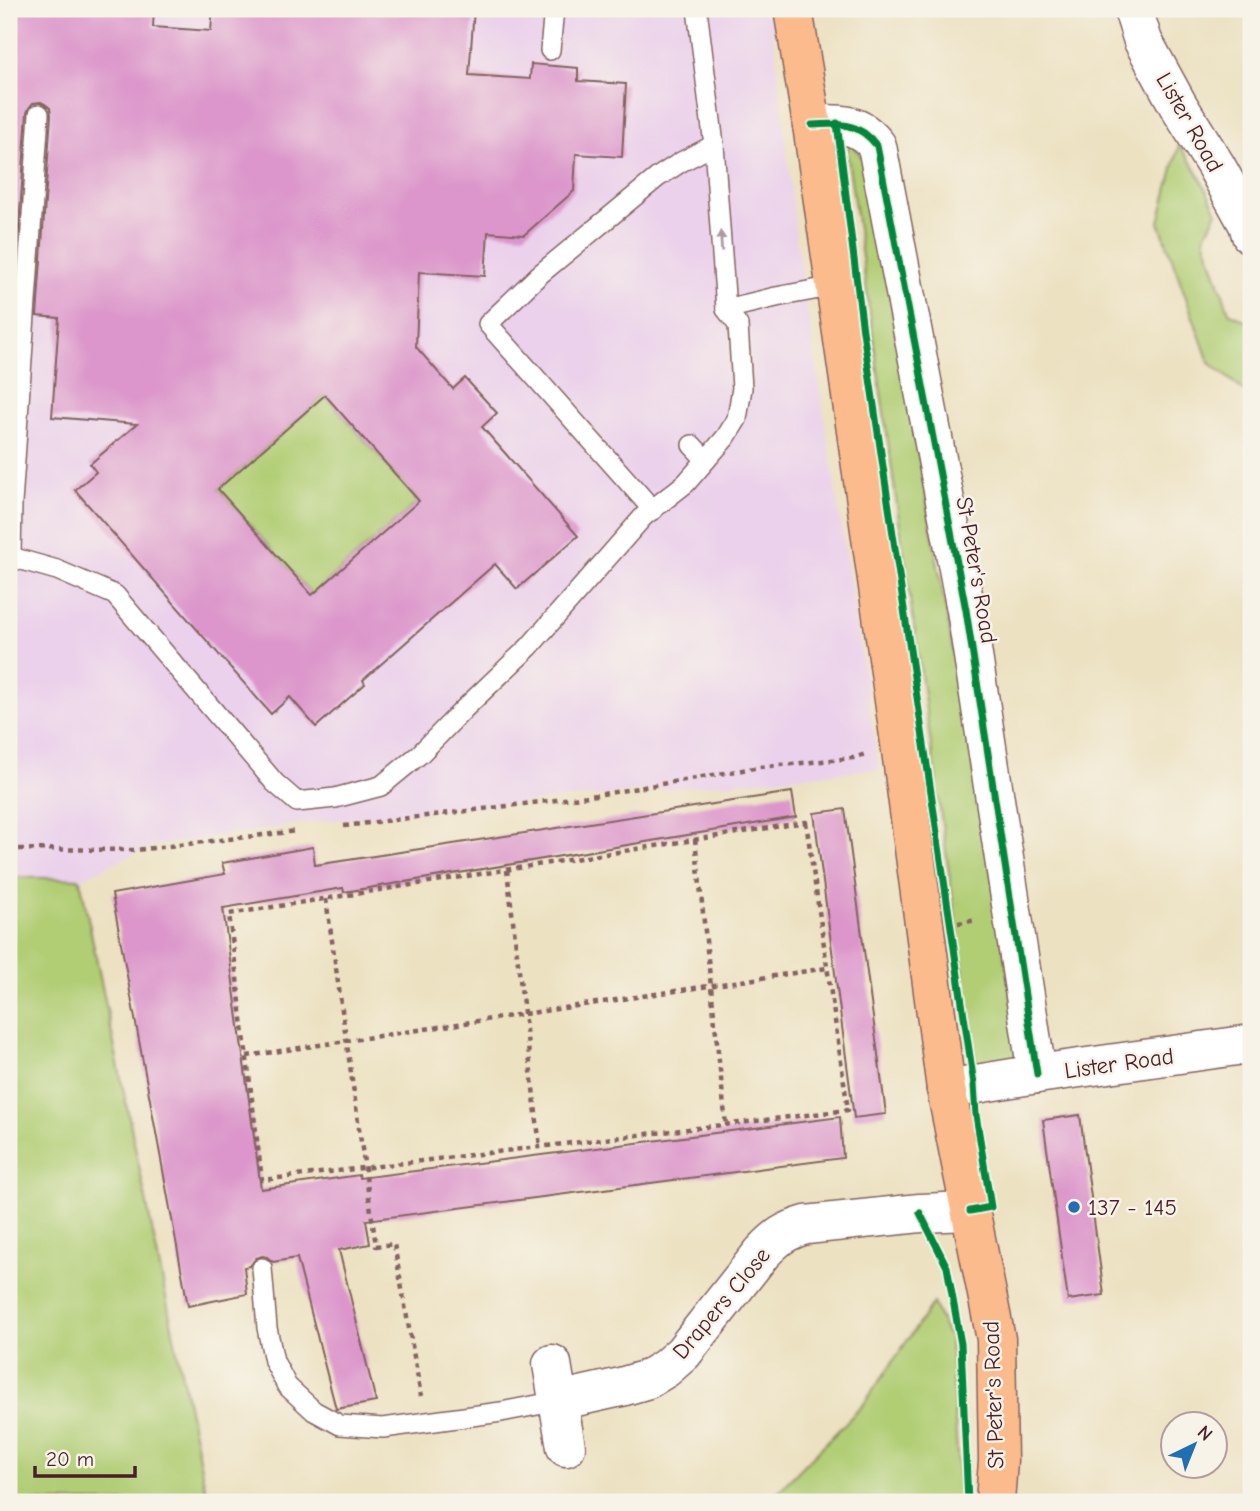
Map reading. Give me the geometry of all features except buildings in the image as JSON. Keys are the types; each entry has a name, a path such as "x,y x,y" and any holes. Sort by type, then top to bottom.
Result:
{"main road":[{"name":"St Peter's Road","path":"793,9 900,743 946,1089 996,1339 998,1461 995,1502"}],"street":[{"name":"Lister Road","path":"1133,9 1143,40 1178,105 1216,166 1248,224 1251,235"},
{"name":"St Peter's Road","path":"812,125 836,123 848,126 869,136 877,146 966,610 1037,1074"},
{"name":"Lister Road","path":"946,1089 1251,1044"},
{"name":"Drapers Close","path":"555,1382 621,1387 648,1379 666,1368 683,1353 762,1253 776,1238 790,1230 806,1225 920,1213 970,1211"},
{"path":"555,1382 566,1447"}],"lane":[{"path":"550,50 554,9"},
{"path":"39,114 10,559 57,570 115,596 275,783 297,802 335,798 382,786 420,754 529,647 644,516 686,483 726,437 737,419 742,388 738,325 726,309 714,145 696,9"},
{"path":"653,510 488,324 539,275 658,177 714,145"},
{"path":"726,309 776,296 835,286"},
{"path":"692,445 706,460"},
{"path":"262,1268 267,1328 274,1361 287,1386 314,1411 340,1425 383,1428 501,1412 555,1382"}],"path":[{"path":"339,826 597,794 760,767 853,758 900,743"},
{"path":"806,822 848,1110 262,1180 229,914 507,870 806,822"},
{"path":"9,849 136,849 299,831"},
{"path":"695,839 726,1125"},
{"path":"507,870 540,1147"},
{"path":"326,899 376,1246 394,1244 426,1422"},
{"path":"247,1056 827,968"}],"shaded area":[{"path":"9,9 771,9 797,243 879,769 304,823 152,846 80,879 9,877"}],"green space":[{"path":"853,144 869,170 998,910 1019,1050 1015,1059 994,1068 976,1063 847,152 849,145"},
{"path":"1179,145 1197,171 1217,212 1204,238 1229,312 1251,324 1251,397 1209,362 1159,222"},
{"path":"325,395 419,501 312,595 218,489"},
{"path":"9,877 80,879 208,1502 9,1502"},
{"path":"933,1303 950,1340 960,1502 768,1502 863,1405"}],"cycle path":[{"path":"837,123 863,331 991,1207 970,1211"},
{"path":"812,125 831,124 856,128 877,146 966,610 1037,1074"},
{"path":"920,1213 947,1267 961,1344 968,1502"}],"place":[{"name":"137 - 145","path":"1074,1207"}]}
